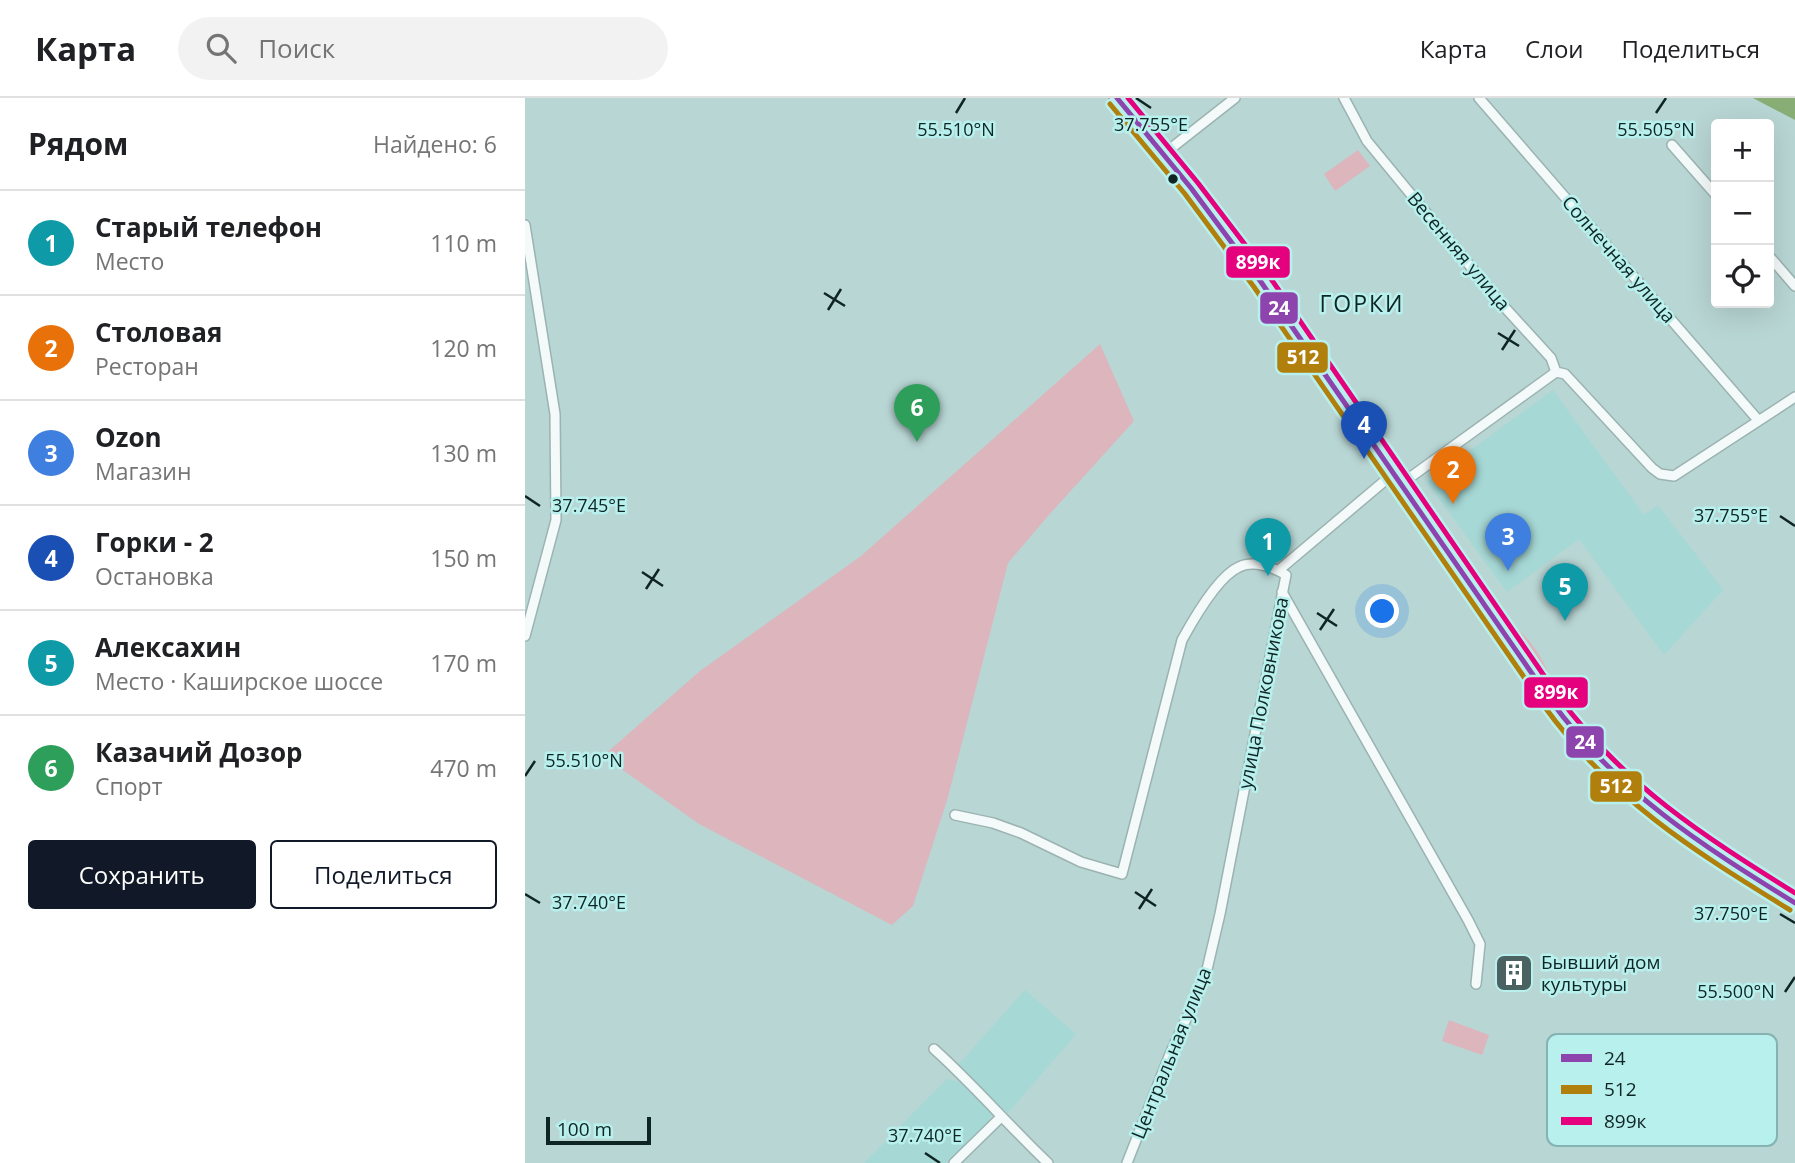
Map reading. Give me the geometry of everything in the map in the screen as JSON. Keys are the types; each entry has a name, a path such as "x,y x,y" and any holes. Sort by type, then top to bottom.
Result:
{"main road":[{"path":"1117,98 1165,152 1266,286 1551,701 1603,764 1655,810 1695,840 1795,903"}],"street":[{"path":"1165,152 1235,98"},
{"name":"Весенняя улица","path":"1344,98 1367,141 1499,301 1551,358 1556,372 1565,374 1660,474 1674,476 1758,420"},
{"name":"Солнечная улица","path":"1479,98 1758,420"},
{"path":"1672,145 1711,189"},
{"path":"525,225 555,414 556,520 525,636"},
{"path":"1774,262 1795,286"},
{"path":"1279,570 1398,479 1556,372"},
{"path":"1758,420 1795,397"},
{"name":"улица Полковникова","path":"955,815 1021,833 1081,862 1122,874 1182,640 1199,608 1239,567 1259,564 1279,570 1286,575 1213,941"},
{"path":"1282,592 1480,944 1476,984"},
{"name":"Центральная улица","path":"1127,1163 1170,1054 1205,978 1213,941"},
{"path":"934,1049 977,1089 1048,1163"},
{"path":"954,1163 1001,1117"}],"shaded area":[{"path":"1753,98 1795,98 1795,120"},
{"path":"1358,150 1370,166 1335,191 1324,174"},
{"path":"1100,344 1134,421 1008,563 948,797 913,906 892,925 699,824 603,756 700,671 861,556"},
{"path":"1553,390 1644,515 1658,505 1723,590 1664,655 1579,539 1507,592 1427,482"},
{"path":"1508,623 1522,633 1540,655 1550,680 1546,686 1504,624"},
{"path":"1025,990 1076,1034 1008,1113 957,1066"},
{"path":"1449,1020 1489,1035 1482,1055 1442,1041"},
{"path":"947,1079 959,1082 992,1113 989,1121 947,1163 864,1163"}],"transit line":[{"name":"24","path":"1117,98 1191,188 1261,282 1551,701 1577,734 1633,790 1663,814 1795,903"},
{"name":"899к","path":"1128,98 1269,276 1558,696 1583,728 1637,782 1666,806 1795,893"},
{"name":"512","path":"1110,104 1185,194 1254,287 1570,740 1598,770 1657,821 1720,866 1790,910"}],"place":[{"name":"Казачий Дозор","path":"917,442"},
{"name":"Горки - 2","path":"1364,459"},
{"name":"Столовая","path":"1453,504"},
{"name":"Ozon","path":"1508,571"},
{"name":"Старый телефон","path":"1268,576"},
{"name":"Алексахин","path":"1565,621"},
{"name":"Бывший дом культуры","path":"1514,973"}],"district":[{"name":"ГОРКИ","path":"1362,304"}]}
